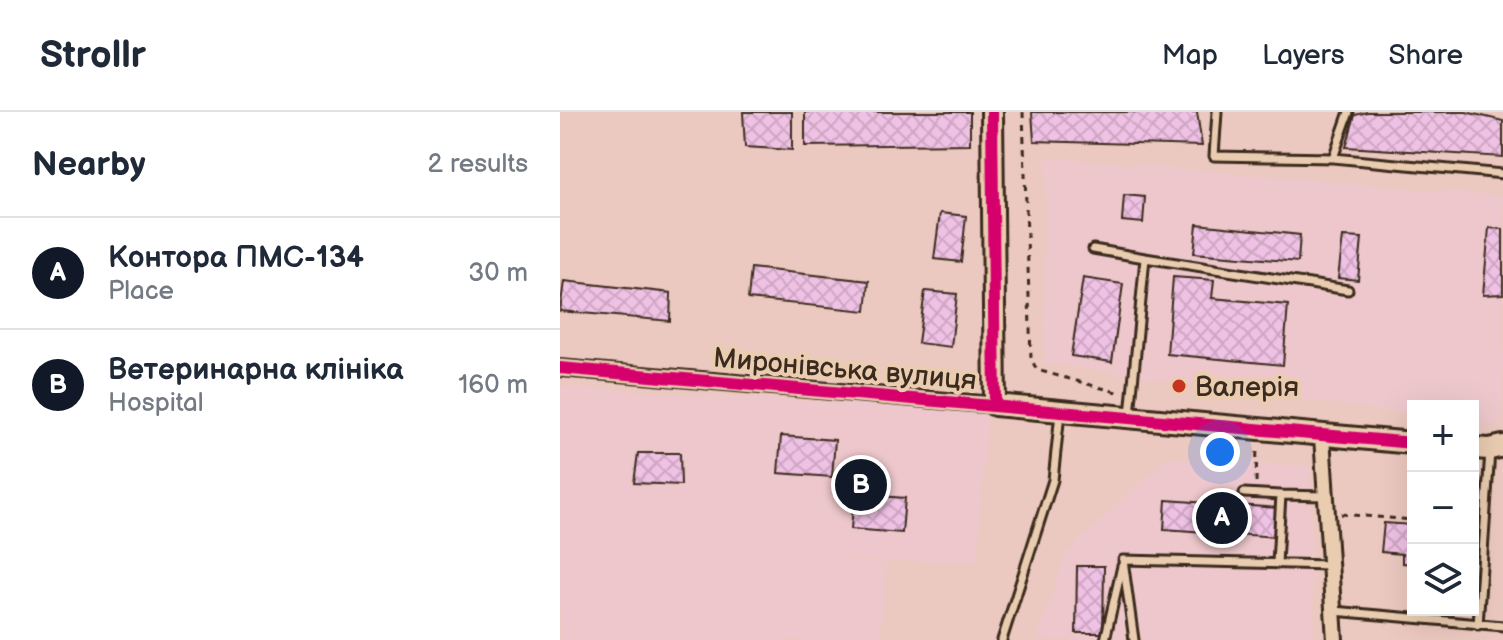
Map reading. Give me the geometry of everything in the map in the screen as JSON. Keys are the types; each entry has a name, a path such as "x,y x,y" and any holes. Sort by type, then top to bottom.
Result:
{"street":[{"path":"992,112 995,405"},
{"name":"Миронівська вулиця","path":"560,368 1407,443"},
{"path":"1322,436 1335,640"}],"lane":[{"path":"1217,112 1214,156 1333,158 1503,174"},
{"path":"1333,158 1349,112"},
{"path":"1093,249 1348,290"},
{"path":"1129,417 1145,258"},
{"path":"1002,640 1053,480 1060,411"},
{"path":"1478,625 1492,450"},
{"path":"1244,493 1325,496"},
{"path":"1277,563 1281,495"},
{"path":"1123,560 1329,565"},
{"path":"1105,640 1123,560"},
{"path":"1123,560 1134,640"},
{"path":"1332,611 1503,626"}],"path":[{"path":"1023,112 1031,359 1037,370 1131,396"},
{"path":"1256,494 1257,430"},
{"path":"1326,513 1407,520"}],"shaded area":[{"path":"1046,157 1503,196 1501,427 1479,424 1479,400 1407,400 1407,414 1044,363"},
{"path":"560,387 988,411 977,562 827,560 887,563 880,640 560,640"},
{"path":"1166,458 1310,466 1314,640 1036,640 1066,553"}],"building":[{"path":"743,112 792,112 792,150 745,147"},
{"path":"805,112 970,112 970,144 805,146"},
{"path":"1032,112 1197,112 1202,146 1034,141"},
{"path":"1367,112 1466,112 1503,121 1503,157 1346,147 1355,115"},
{"path":"1124,195 1145,197 1143,223 1122,221"},
{"path":"940,213 966,216 961,262 934,259"},
{"path":"1197,224 1300,235 1298,262 1194,253"},
{"path":"1489,228 1503,229 1503,294 1483,295"},
{"path":"1343,237 1362,238 1358,280 1338,278"},
{"path":"751,268 869,281 866,311 748,299"},
{"path":"1173,277 1214,280 1212,298 1288,305 1283,365 1167,354"},
{"path":"1083,278 1123,284 1112,362 1071,356"},
{"path":"564,281 671,293 670,321 560,311"},
{"path":"925,291 957,294 951,347 918,343"},
{"path":"781,436 835,440 832,477 778,473"},
{"path":"638,453 680,453 681,485 634,483"},
{"path":"854,494 905,498 902,533 851,529"},
{"path":"1166,500 1279,508 1277,537 1164,529"},
{"path":"1384,523 1407,525 1407,563 1402,563 1402,554 1381,552"},
{"path":"1077,566 1104,566 1103,633 1076,633"}],"cycle path":[{"path":"992,112 995,405"},
{"path":"560,368 1407,442"}],"place":[{"name":"Валерія","path":"1179,386"},
{"name":"Ветеринарна клініка","path":"861,485"},
{"name":"Контора ПМС-134","path":"1222,518"}]}
